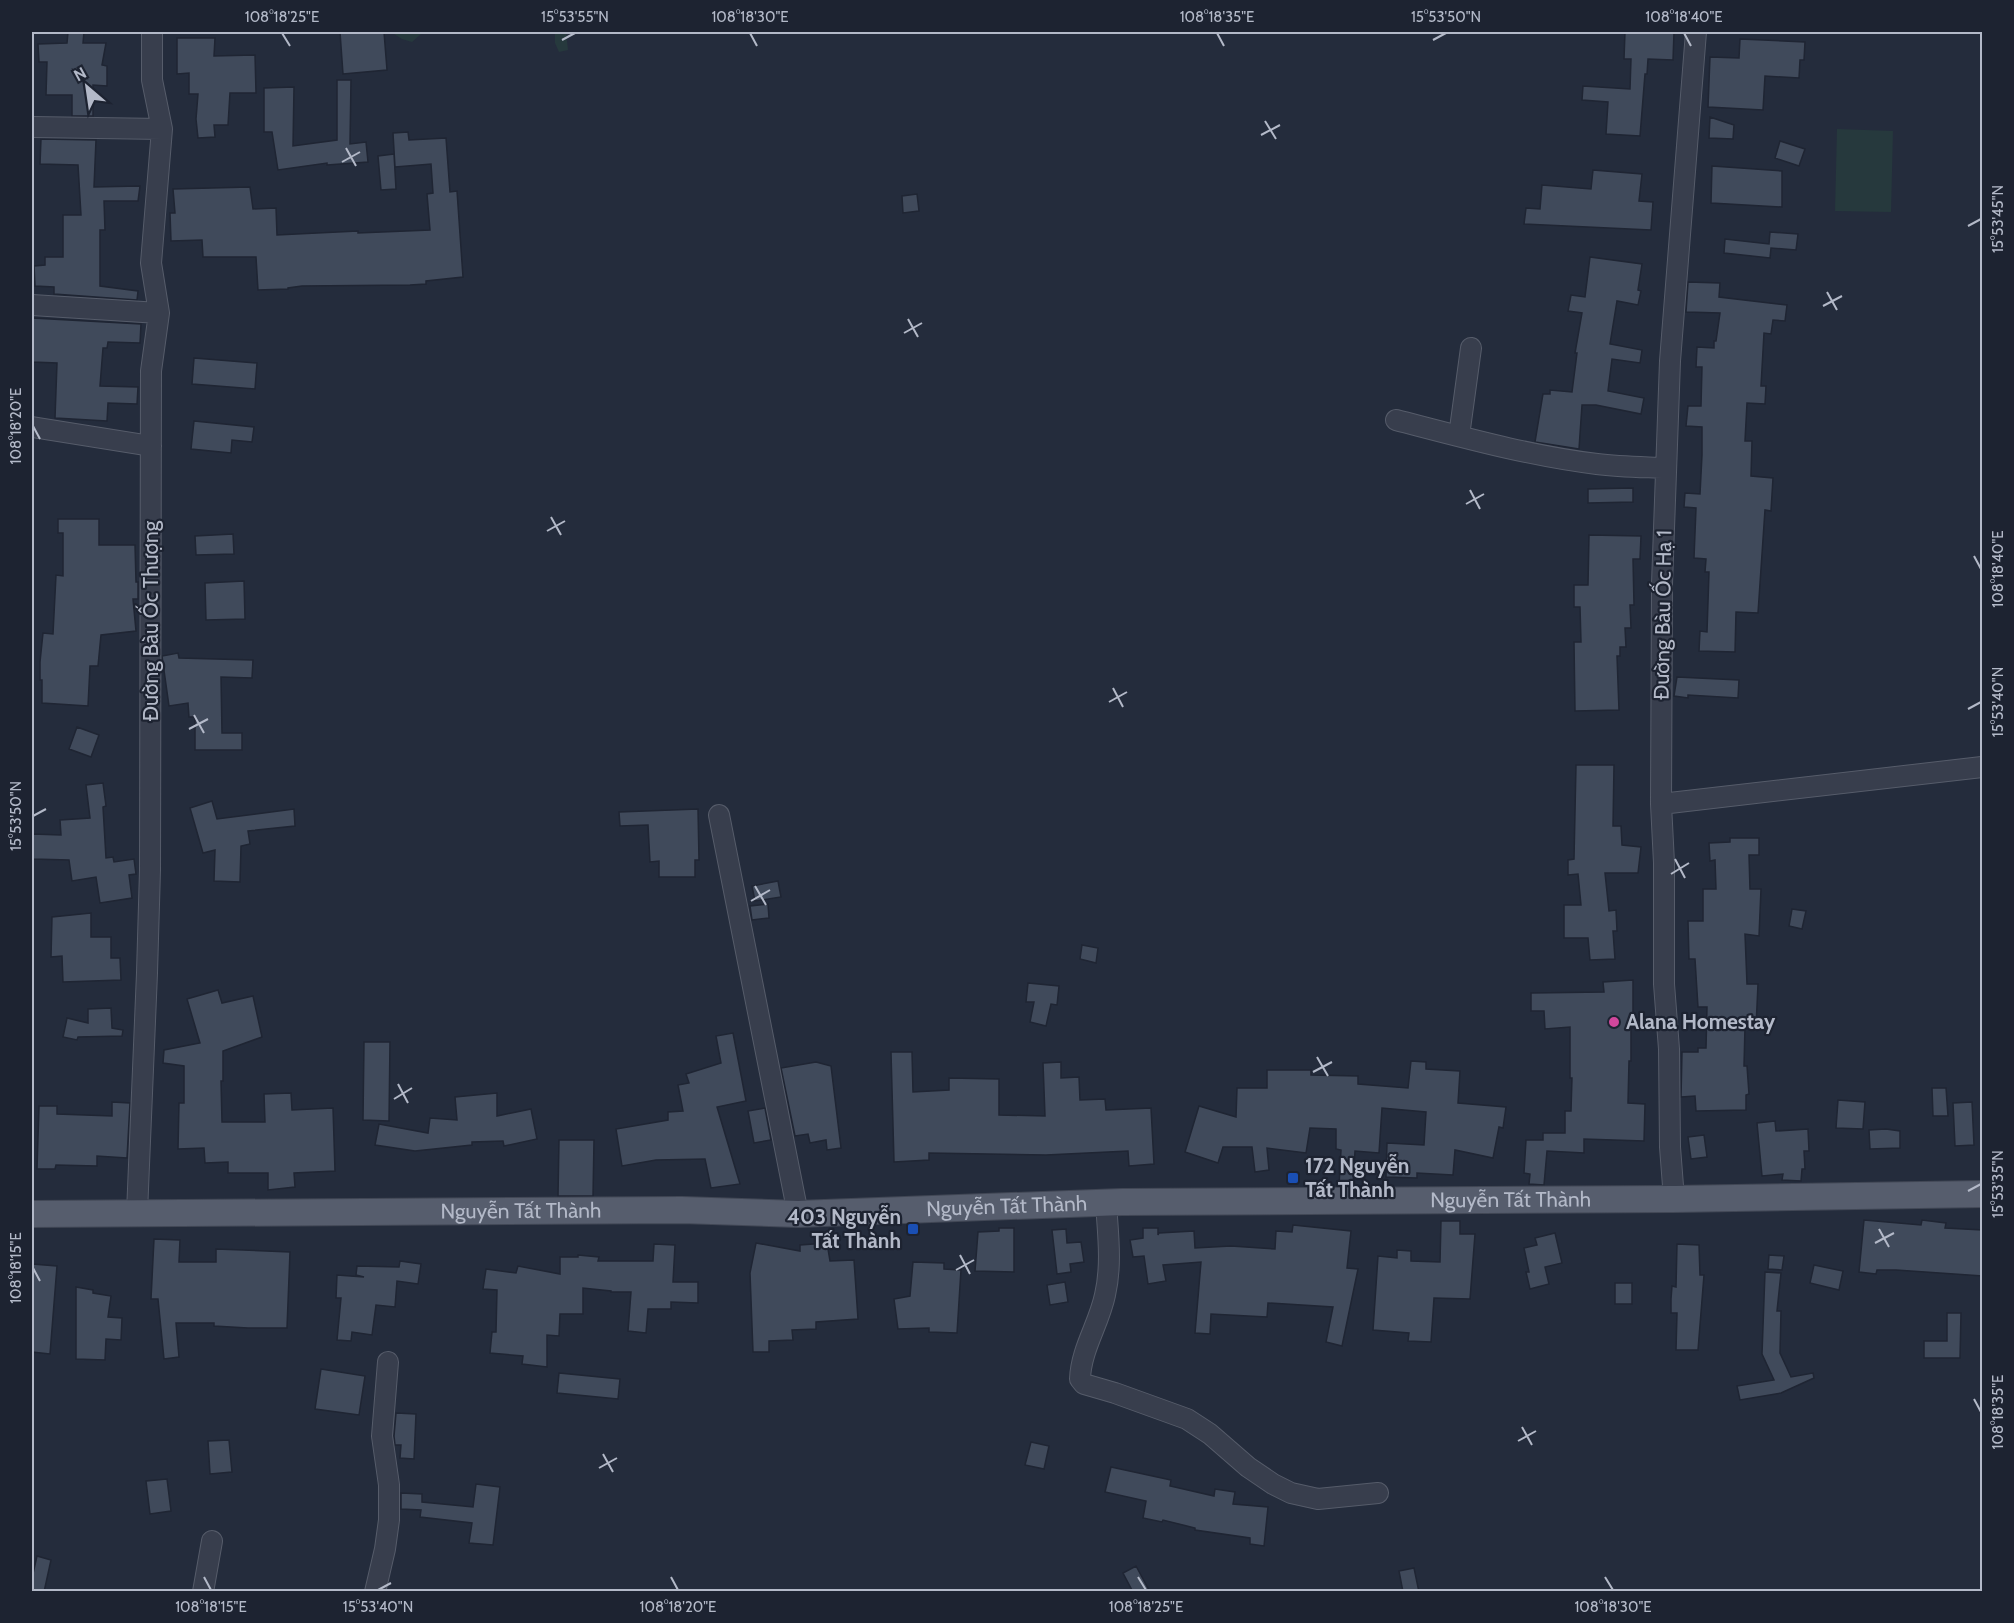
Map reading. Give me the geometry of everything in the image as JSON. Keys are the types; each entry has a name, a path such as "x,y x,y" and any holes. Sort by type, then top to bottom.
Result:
{"main road":[{"name":"Nguyễn Tất Thành","path":"32,1214 682,1210 798,1214 1106,1203 1983,1194"}],"street":[{"name":"Đường Bàu Ốc Thượng","path":"136,1213 149,882 151,371 159,313 151,263 162,129 152,80 152,32"},
{"name":"Đường Bàu Ốc Hạ 1","path":"1674,1198 1670,1148 1669,1049 1664,984 1664,863 1661,804 1662,584 1670,361 1696,32"},
{"path":"32,127 162,129"},
{"path":"32,305 159,313"},
{"path":"1459,436 1471,348"},
{"path":"1396,420 1570,460 1619,466 1666,468"},
{"path":"32,427 151,446"},
{"path":"1661,804 1983,767"},
{"path":"719,815 798,1214"},
{"path":"1106,1203 1109,1253 1107,1283 1102,1305 1084,1355 1080,1379 1084,1384 1187,1419 1210,1434 1262,1477 1297,1495 1318,1499 1378,1493"},
{"path":"375,1592 389,1520 389,1485 382,1436 388,1362"},
{"path":"203,1592 212,1541"}],"green space":[{"path":"391,32 430,32 421,34 412,42"},
{"path":"554,32 566,32 568,50 559,52"},
{"path":"1837,129 1893,131 1891,212 1835,211"}],"building":[{"path":"68,32 84,32 83,43 106,43 102,65 107,66 107,86 93,85 93,116 72,116 72,95 46,95 47,62 39,62 38,44 67,43"},
{"path":"340,32 384,32 387,70 343,74"},
{"path":"1625,32 1674,32 1673,60 1648,59 1640,136 1606,134 1608,102 1582,100 1583,86 1630,89 1631,59 1624,59"},
{"path":"177,38 215,38 214,56 255,55 256,93 230,93 228,125 214,125 215,137 198,138 196,119 198,94 189,94 189,73 177,74"},
{"path":"1740,39 1805,42 1804,60 1800,60 1799,78 1765,76 1763,110 1708,107 1710,57 1739,58"},
{"path":"337,80 351,80 350,144 366,142 368,162 327,165 327,163 278,170 272,132 264,132 264,88 294,87 293,146 337,140"},
{"path":"1710,117 1734,125 1733,139 1709,138"},
{"path":"408,132 409,140 446,138 450,192 457,191 463,277 426,281 426,284 302,286 258,290 256,257 203,257 202,240 171,241 170,213 175,213 173,189 250,187 253,209 276,208 277,235 430,230 427,194 433,193 431,164 395,167 393,133"},
{"path":"41,139 96,140 94,187 140,186 138,201 104,201 105,230 100,230 100,286 138,291 137,300 54,294 54,287 35,286 34,266 45,265 45,257 63,257 63,215 81,215 78,165 40,164"},
{"path":"1780,141 1805,149 1799,166 1775,158"},
{"path":"394,154 396,189 381,190 378,156"},
{"path":"1712,166 1782,171 1782,207 1711,203"},
{"path":"1593,170 1642,174 1639,201 1653,202 1651,230 1524,224 1526,208 1540,209 1542,185 1591,189"},
{"path":"917,194 919,211 903,213 902,196"},
{"path":"1770,232 1798,234 1796,250 1771,248 1770,258 1724,253 1725,239 1769,244"},
{"path":"1590,257 1642,264 1638,305 1617,301 1610,344 1642,350 1640,363 1612,359 1608,391 1644,398 1641,414 1596,405 1582,405 1579,449 1535,442 1543,394 1550,394 1550,390 1572,392 1577,353 1575,353 1582,313 1568,311 1571,295 1585,297"},
{"path":"1688,282 1720,283 1719,297 1787,305 1785,321 1773,320 1771,334 1764,333 1761,386 1766,386 1765,404 1747,403 1745,441 1752,441 1751,476 1773,478 1771,511 1765,510 1758,613 1736,612 1735,652 1699,651 1700,631 1707,632 1709,572 1705,572 1706,559 1694,558 1696,508 1684,507 1685,493 1700,494 1702,427 1686,426 1688,406 1701,406 1702,367 1696,367 1697,347 1714,348 1720,313 1686,312"},
{"path":"32,318 141,324 140,343 108,342 107,348 103,348 100,386 138,387 137,404 108,403 107,421 55,418 57,363 32,362"},
{"path":"194,358 257,363 255,389 192,384"},
{"path":"194,421 254,427 252,442 232,440 231,453 191,449"},
{"path":"1633,488 1633,502 1588,503 1588,489"},
{"path":"58,519 99,519 99,545 135,545 138,599 133,599 136,631 101,635 98,666 90,666 88,706 42,703 40,662 43,633 53,634 56,575 63,576 63,533 58,533"},
{"path":"233,534 234,554 196,555 195,536"},
{"path":"1589,535 1641,536 1640,559 1633,559 1634,605 1630,605 1631,628 1625,628 1626,647 1620,647 1620,656 1617,656 1619,710 1575,711 1574,642 1581,642 1580,607 1574,607 1574,585 1588,585"},
{"path":"244,581 245,619 206,620 205,583"},
{"path":"178,653 179,658 253,660 252,678 221,677 222,733 242,733 242,750 195,750 195,717 189,717 188,703 169,706 162,656"},
{"path":"1677,677 1739,680 1738,698 1674,696"},
{"path":"77,727 99,735 91,757 69,749"},
{"path":"1576,765 1614,765 1613,826 1621,826 1622,845 1641,847 1638,873 1605,873 1609,911 1616,910 1617,931 1613,931 1615,959 1590,960 1588,938 1564,938 1564,905 1581,905 1578,874 1568,875 1568,860 1574,859"},
{"path":"103,783 106,806 103,807 106,858 113,857 114,862 134,859 136,874 129,875 132,898 100,903 96,877 72,881 69,860 32,859 32,834 61,835 60,820 90,818 86,785"},
{"path":"212,801 217,819 294,809 295,826 248,831 250,844 241,846 240,882 214,881 215,850 203,853 190,808"},
{"path":"698,809 699,860 695,860 695,877 659,877 659,861 650,862 648,825 620,826 619,812"},
{"path":"1730,838 1759,838 1759,855 1749,855 1750,889 1761,889 1759,936 1745,934 1747,984 1758,984 1756,1028 1745,1027 1744,1066 1747,1066 1749,1094 1746,1095 1746,1110 1696,1111 1695,1096 1681,1097 1682,1052 1698,1052 1698,1048 1706,1048 1707,1007 1698,1007 1695,959 1689,959 1688,921 1703,921 1703,889 1716,889 1715,860 1710,861 1709,843 1730,842"},
{"path":"778,881 781,897 755,901 752,886"},
{"path":"768,904 769,918 752,920 750,906"},
{"path":"1792,909 1806,911 1802,929 1789,926"},
{"path":"91,913 91,937 111,937 111,958 120,958 121,980 63,982 62,956 51,957 52,917"},
{"path":"1082,945 1098,948 1096,963 1080,959"},
{"path":"1633,980 1633,1028 1631,1028 1628,1103 1645,1104 1644,1141 1584,1139 1584,1153 1547,1151 1544,1185 1529,1184 1530,1174 1524,1173 1526,1140 1543,1140 1543,1133 1565,1133 1565,1111 1571,1111 1572,1078 1570,1078 1570,1027 1545,1029 1544,1011 1531,1011 1531,993 1604,992 1603,982"},
{"path":"1028,983 1059,986 1057,1005 1051,1004 1046,1026 1030,1022 1034,1002 1026,1002"},
{"path":"218,990 222,1003 253,996 262,1037 223,1051 222,1122 265,1122 264,1094 291,1093 292,1110 333,1108 335,1171 294,1173 295,1187 268,1190 268,1173 228,1173 228,1162 205,1163 204,1148 178,1149 179,1103 184,1103 184,1066 163,1063 164,1050 200,1043 187,999"},
{"path":"111,1008 112,1028 123,1030 122,1036 78,1037 77,1040 63,1037 67,1018 88,1023 88,1009"},
{"path":"733,1033 746,1101 717,1107 740,1184 711,1188 705,1159 656,1160 622,1166 616,1129 668,1120 668,1112 683,1111 678,1085 689,1083 686,1074 721,1063 716,1036"},
{"path":"364,1042 390,1042 389,1121 363,1120"},
{"path":"891,1052 912,1052 913,1092 949,1090 949,1078 999,1079 999,1115 1045,1116 1043,1063 1061,1062 1061,1078 1079,1077 1080,1100 1105,1099 1106,1110 1151,1108 1154,1164 1129,1166 1128,1151 1046,1155 929,1153 929,1160 894,1162"},
{"path":"1411,1061 1426,1062 1426,1069 1460,1071 1458,1103 1506,1107 1503,1128 1499,1127 1493,1158 1455,1150 1453,1175 1417,1173 1417,1178 1386,1177 1387,1143 1424,1145 1426,1112 1382,1108 1379,1153 1355,1151 1353,1186 1339,1186 1341,1150 1336,1149 1336,1129 1310,1128 1306,1153 1267,1148 1269,1170 1255,1172 1252,1147 1223,1147 1218,1163 1185,1152 1199,1106 1236,1117 1237,1088 1267,1088 1267,1070 1311,1070 1311,1075 1358,1076 1358,1084 1408,1088"},
{"path":"816,1062 831,1066 841,1148 827,1150 826,1140 810,1143 808,1134 795,1136 781,1068"},
{"path":"1932,1088 1946,1088 1948,1116 1933,1116"},
{"path":"497,1093 497,1116 531,1109 537,1139 504,1146 503,1141 472,1142 472,1145 415,1151 375,1145 379,1124 428,1133 430,1118 457,1120 455,1097"},
{"path":"1838,1100 1865,1102 1863,1129 1836,1128"},
{"path":"112,1102 130,1103 127,1158 97,1156 97,1166 56,1165 55,1169 37,1169 39,1106 57,1106 57,1114 112,1116"},
{"path":"1972,1102 1974,1145 1955,1146 1953,1103"},
{"path":"765,1108 771,1140 754,1143 748,1111"},
{"path":"1775,1121 1776,1131 1808,1129 1809,1151 1804,1151 1805,1169 1802,1169 1801,1181 1782,1180 1783,1174 1762,1176 1757,1123"},
{"path":"1869,1130 1900,1131 1900,1148 1870,1149"},
{"path":"1704,1135 1707,1157 1691,1159 1688,1137"},
{"path":"559,1140 594,1140 593,1196 558,1196"},
{"path":"1864,1220 1921,1225 1922,1220 1946,1223 1945,1228 1983,1230 1983,1276 1896,1270 1877,1270 1876,1274 1859,1272"},
{"path":"1441,1221 1460,1221 1460,1234 1475,1234 1470,1299 1434,1298 1431,1342 1408,1341 1409,1333 1373,1330 1378,1256 1397,1258 1397,1250 1411,1251 1411,1261 1440,1262"},
{"path":"1293,1225 1351,1231 1347,1268 1358,1269 1342,1346 1326,1342 1333,1307 1268,1303 1267,1317 1211,1314 1210,1334 1195,1333 1201,1262 1163,1265 1166,1281 1148,1284 1144,1256 1133,1257 1130,1240 1143,1238 1143,1228 1158,1228 1158,1235 1159,1233 1194,1231 1195,1248 1231,1246 1275,1249 1276,1231 1292,1232"},
{"path":"999,1228 1014,1228 1014,1272 975,1271 978,1232 999,1231"},
{"path":"1066,1229 1067,1243 1081,1242 1084,1262 1070,1264 1071,1272 1057,1274 1052,1230"},
{"path":"1555,1233 1562,1263 1545,1267 1549,1284 1530,1289 1524,1248 1537,1245 1535,1238"},
{"path":"154,1239 180,1240 179,1262 216,1262 216,1249 290,1252 287,1328 176,1323 179,1357 164,1359 158,1299 151,1299"},
{"path":"756,1243 800,1251 800,1245 827,1243 830,1261 854,1260 858,1319 816,1322 816,1329 792,1330 793,1340 769,1341 769,1352 753,1352 750,1273"},
{"path":"654,1244 675,1245 673,1282 698,1282 698,1303 671,1302 671,1309 648,1309 646,1333 628,1331 631,1292 583,1288 583,1314 560,1314 559,1336 547,1335 547,1367 522,1364 523,1356 490,1353 492,1332 496,1332 497,1290 483,1289 486,1269 516,1273 518,1266 560,1274 560,1257 578,1257 578,1255 599,1257 598,1261 653,1261"},
{"path":"1677,1244 1699,1245 1700,1275 1704,1275 1698,1350 1676,1350 1677,1313 1671,1313 1671,1299 1672,1286 1676,1287"},
{"path":"1769,1255 1784,1256 1782,1270 1768,1269"},
{"path":"400,1261 421,1264 418,1284 397,1281 395,1307 376,1305 372,1335 352,1332 351,1341 337,1340 341,1298 336,1298 337,1275 364,1277 356,1275 357,1266 399,1267"},
{"path":"913,1262 944,1263 944,1269 961,1270 957,1333 929,1332 929,1328 898,1329 894,1299 910,1296"},
{"path":"32,1264 57,1266 50,1354 32,1352"},
{"path":"1814,1265 1843,1271 1839,1290 1810,1283"},
{"path":"1765,1272 1781,1273 1777,1311 1781,1311 1780,1353 1791,1377 1813,1373 1814,1378 1781,1393 1740,1400 1737,1386 1774,1380 1762,1354"},
{"path":"1065,1282 1068,1302 1050,1305 1047,1285"},
{"path":"1615,1283 1632,1283 1632,1304 1615,1304"},
{"path":"76,1287 111,1296 108,1317 122,1318 121,1340 106,1339 105,1360 76,1359"},
{"path":"1947,1313 1961,1313 1960,1358 1924,1358 1924,1341 1947,1341"},
{"path":"321,1369 365,1376 359,1415 315,1409"},
{"path":"559,1373 620,1379 618,1399 557,1393"},
{"path":"396,1413 416,1414 414,1459 400,1458 401,1445 395,1445 394,1436"},
{"path":"229,1440 232,1472 210,1474 208,1441"},
{"path":"1031,1442 1049,1446 1044,1469 1025,1465"},
{"path":"1111,1467 1171,1480 1170,1486 1214,1496 1215,1489 1235,1492 1233,1504 1268,1507 1264,1546 1250,1544 1250,1538 1195,1530 1195,1528 1163,1520 1162,1522 1143,1518 1146,1501 1105,1492"},
{"path":"167,1479 171,1511 150,1514 146,1481"},
{"path":"476,1484 500,1487 493,1545 469,1543 472,1523 420,1517 421,1510 401,1509 401,1493 422,1494 422,1502 473,1507"},
{"path":"37,1556 51,1560 44,1592 32,1592 32,1578"},
{"path":"1136,1566 1150,1592 1133,1592 1123,1573"},
{"path":"1414,1568 1419,1592 1403,1592 1399,1571"}],"place":[{"name":"Alana Homestay","path":"1614,1022"},
{"name":"172 Nguyễn Tất Thành","path":"1293,1178"},
{"name":"403 Nguyễn Tất Thành","path":"913,1229"}]}
